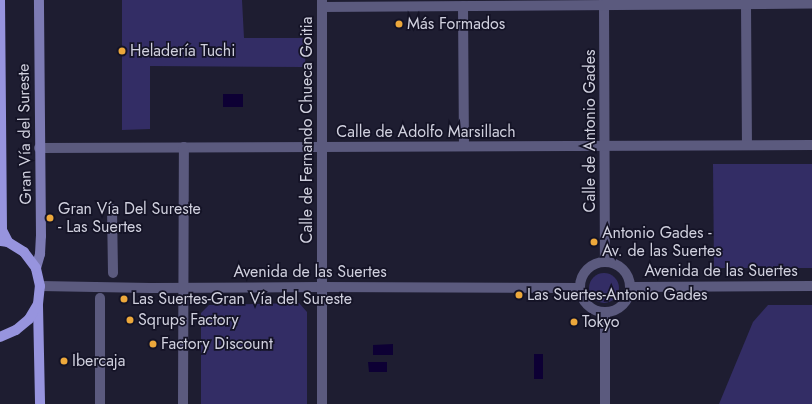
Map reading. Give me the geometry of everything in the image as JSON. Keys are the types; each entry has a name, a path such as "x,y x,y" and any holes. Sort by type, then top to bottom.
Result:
{"main road":[{"name":"Gran Vía del Sureste","path":"0,0 2,230 4,242"},
{"path":"4,242 24,252 36,268 40,286 38,304 40,404"},
{"path":"0,337 16,330 29,319 38,304"}],"street":[{"name":"Gran Vía del Sureste","path":"36,268 40,254 41,236 39,148 39,0"},
{"path":"322,4 463,6 604,3 746,5 812,4"},
{"name":"Calle de Antonio Gades","path":"604,3 605,262"},
{"name":"Calle de Fernando Chueca Goitia","path":"322,4 322,404"},
{"path":"746,5 747,145"},
{"path":"463,6 464,146"},
{"name":"Calle de Adolfo Marsillach","path":"39,148 812,145"},
{"path":"183,404 182,288 184,147"},
{"path":"112,209 113,273"},
{"path":"605,262 615,265 624,271 630,286 628,296 623,304 616,310 605,312 595,310 588,306 581,295 580,288 581,279 586,270 596,264 605,262"},
{"name":"Avenida de las Suertes","path":"40,286 182,288 580,288"},
{"name":"Avenida de las Suertes","path":"630,286 812,286"},
{"path":"100,298 100,404"},
{"path":"605,312 605,404"}],"shaded area":[{"path":"122,0 242,0 244,38 306,38 305,67 150,66 150,129 122,130"},
{"path":"223,94 243,94 243,107 223,107"},
{"path":"713,164 812,164 812,268 714,268"},
{"path":"604,273 615,277 619,288 615,299 604,303 593,299 589,288 593,277"},
{"path":"299,303 307,312 307,404 201,404 201,313 209,305"},
{"path":"768,305 812,305 812,404 719,404 753,322"},
{"path":"393,344 393,355 373,355 373,345"},
{"path":"534,354 543,354 543,379 534,379"},
{"path":"368,362 387,362 387,372 369,372"}],"place":[{"name":"Más Formados","path":"399,24"},
{"name":"Heladería Tuchi","path":"122,51"},
{"name":"Gran Vía Del Sureste - Las Suertes","path":"50,218"},
{"name":"Antonio Gades - Av. de las Suertes","path":"594,242"},
{"name":"Las Suertes-Antonio Gades","path":"519,295"},
{"name":"Las Suertes-Gran Vía del Sureste","path":"124,299"},
{"name":"Sqrups Factory","path":"130,320"},
{"name":"Tokyo","path":"574,322"},
{"name":"Factory Discount","path":"153,344"},
{"name":"Ibercaja","path":"64,361"}]}
